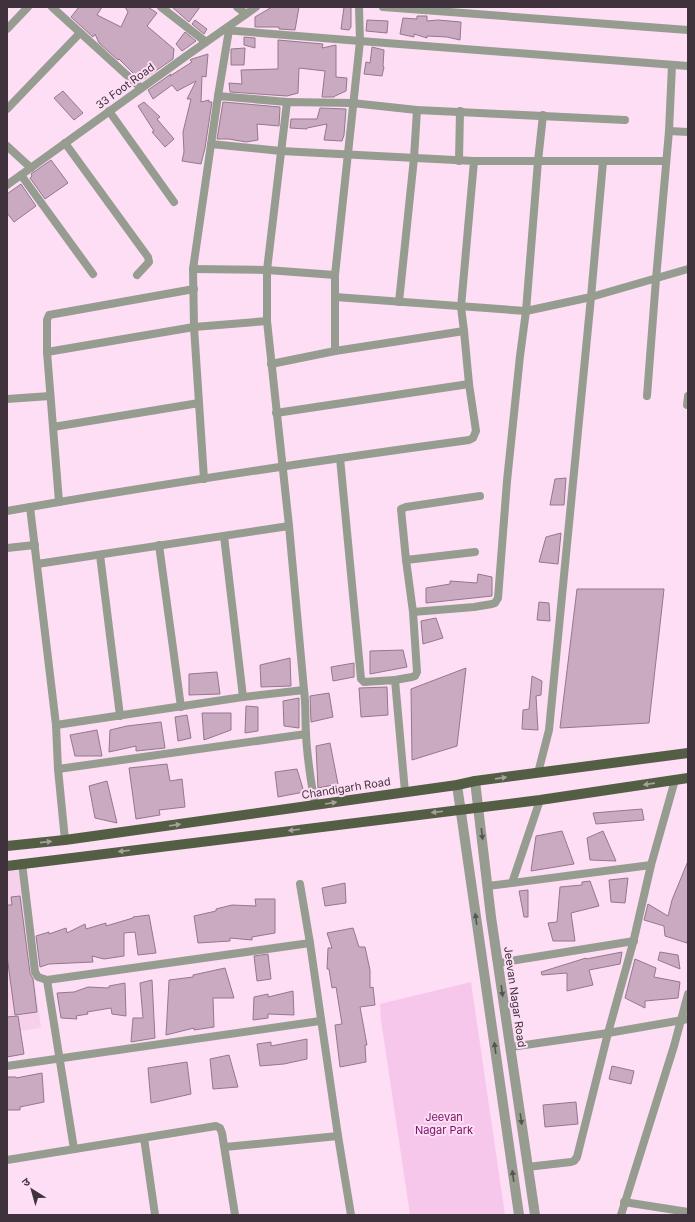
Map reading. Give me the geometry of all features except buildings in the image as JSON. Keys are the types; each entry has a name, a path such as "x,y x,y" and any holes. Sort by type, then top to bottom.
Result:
{"main road":[{"name":"Chandigarh Road","path":"7,846 65,840 457,785 475,781 688,753"},
{"path":"7,866 540,800 688,778"}],"street":[{"path":"7,29 28,7"},
{"path":"52,7 141,88"},
{"path":"161,7 206,42"},
{"path":"237,7 246,14"},
{"name":"33 Foot Road","path":"7,185 141,88 206,42 226,30 256,7"},
{"path":"335,351 335,275 352,103 360,41 359,7"},
{"path":"383,7 688,30"},
{"path":"204,479 194,327 193,269 226,30 688,66"},
{"path":"7,108 80,32"},
{"path":"647,396 669,131 672,65"},
{"path":"218,96 287,102 352,103 417,110 625,120"},
{"path":"287,102 267,270 266,321 289,526 306,711 309,771 315,805"},
{"path":"399,302 414,158 417,110"},
{"path":"109,111 174,202"},
{"path":"459,161 460,112"},
{"path":"413,612 492,604 495,603 498,598 507,481 526,311 543,115"},
{"path":"669,131 688,132"},
{"path":"65,143 148,257 149,262 137,275"},
{"path":"211,144 282,151 459,161 603,162 666,160"},
{"path":"7,146 31,168"},
{"path":"7,511 204,479 472,439 476,431 469,384 461,307 474,161"},
{"path":"538,773 549,730 603,162"},
{"path":"21,175 93,274"},
{"path":"193,269 267,270 335,275"},
{"path":"335,298 526,311 591,297 688,269"},
{"path":"59,502 47,352 47,320 49,315 194,290"},
{"path":"47,352 194,327 266,321"},
{"path":"271,364 335,351 464,331"},
{"path":"276,413 469,384"},
{"path":"7,399 50,396"},
{"path":"687,405 688,396"},
{"path":"53,427 199,403"},
{"path":"340,458 362,679 364,682 395,680 412,677 417,672 413,612 406,560 401,511 402,508 480,496"},
{"path":"30,507 56,725 58,769 65,840"},
{"path":"37,564 289,526"},
{"path":"224,536 243,697"},
{"path":"159,545 181,707"},
{"path":"7,548 35,546"},
{"path":"406,560 475,552"},
{"path":"100,554 120,716"},
{"path":"395,680 405,792"},
{"path":"56,725 243,697 304,690"},
{"path":"58,769 306,734"},
{"path":"527,1167 571,1162 575,1160 634,941 651,865 675,780"},
{"name":"Jeevan Nagar Road","path":"475,781 498,963 535,1215"},
{"path":"457,785 519,1215"},
{"path":"512,883 540,800"},
{"path":"22,863 35,972 38,977 47,980 310,943"},
{"path":"488,886 651,865"},
{"path":"300,884 351,1215"},
{"path":"498,963 634,941"},
{"path":"47,980 74,1149"},
{"path":"620,1215 685,1020 688,994"},
{"path":"511,1047 685,1020"},
{"path":"7,1066 320,1021"},
{"path":"7,1160 215,1126 222,1131 235,1215"},
{"path":"225,1147 338,1136"},
{"path":"144,1138 155,1215"},
{"path":"624,1202 688,1212"}],"shaded area":[{"path":"18,867 41,1028 7,1033 7,869"}],"green space":[{"name":"Jeevan Nagar Park","path":"471,982 505,1215 410,1215 381,1020 380,1004"}]}
